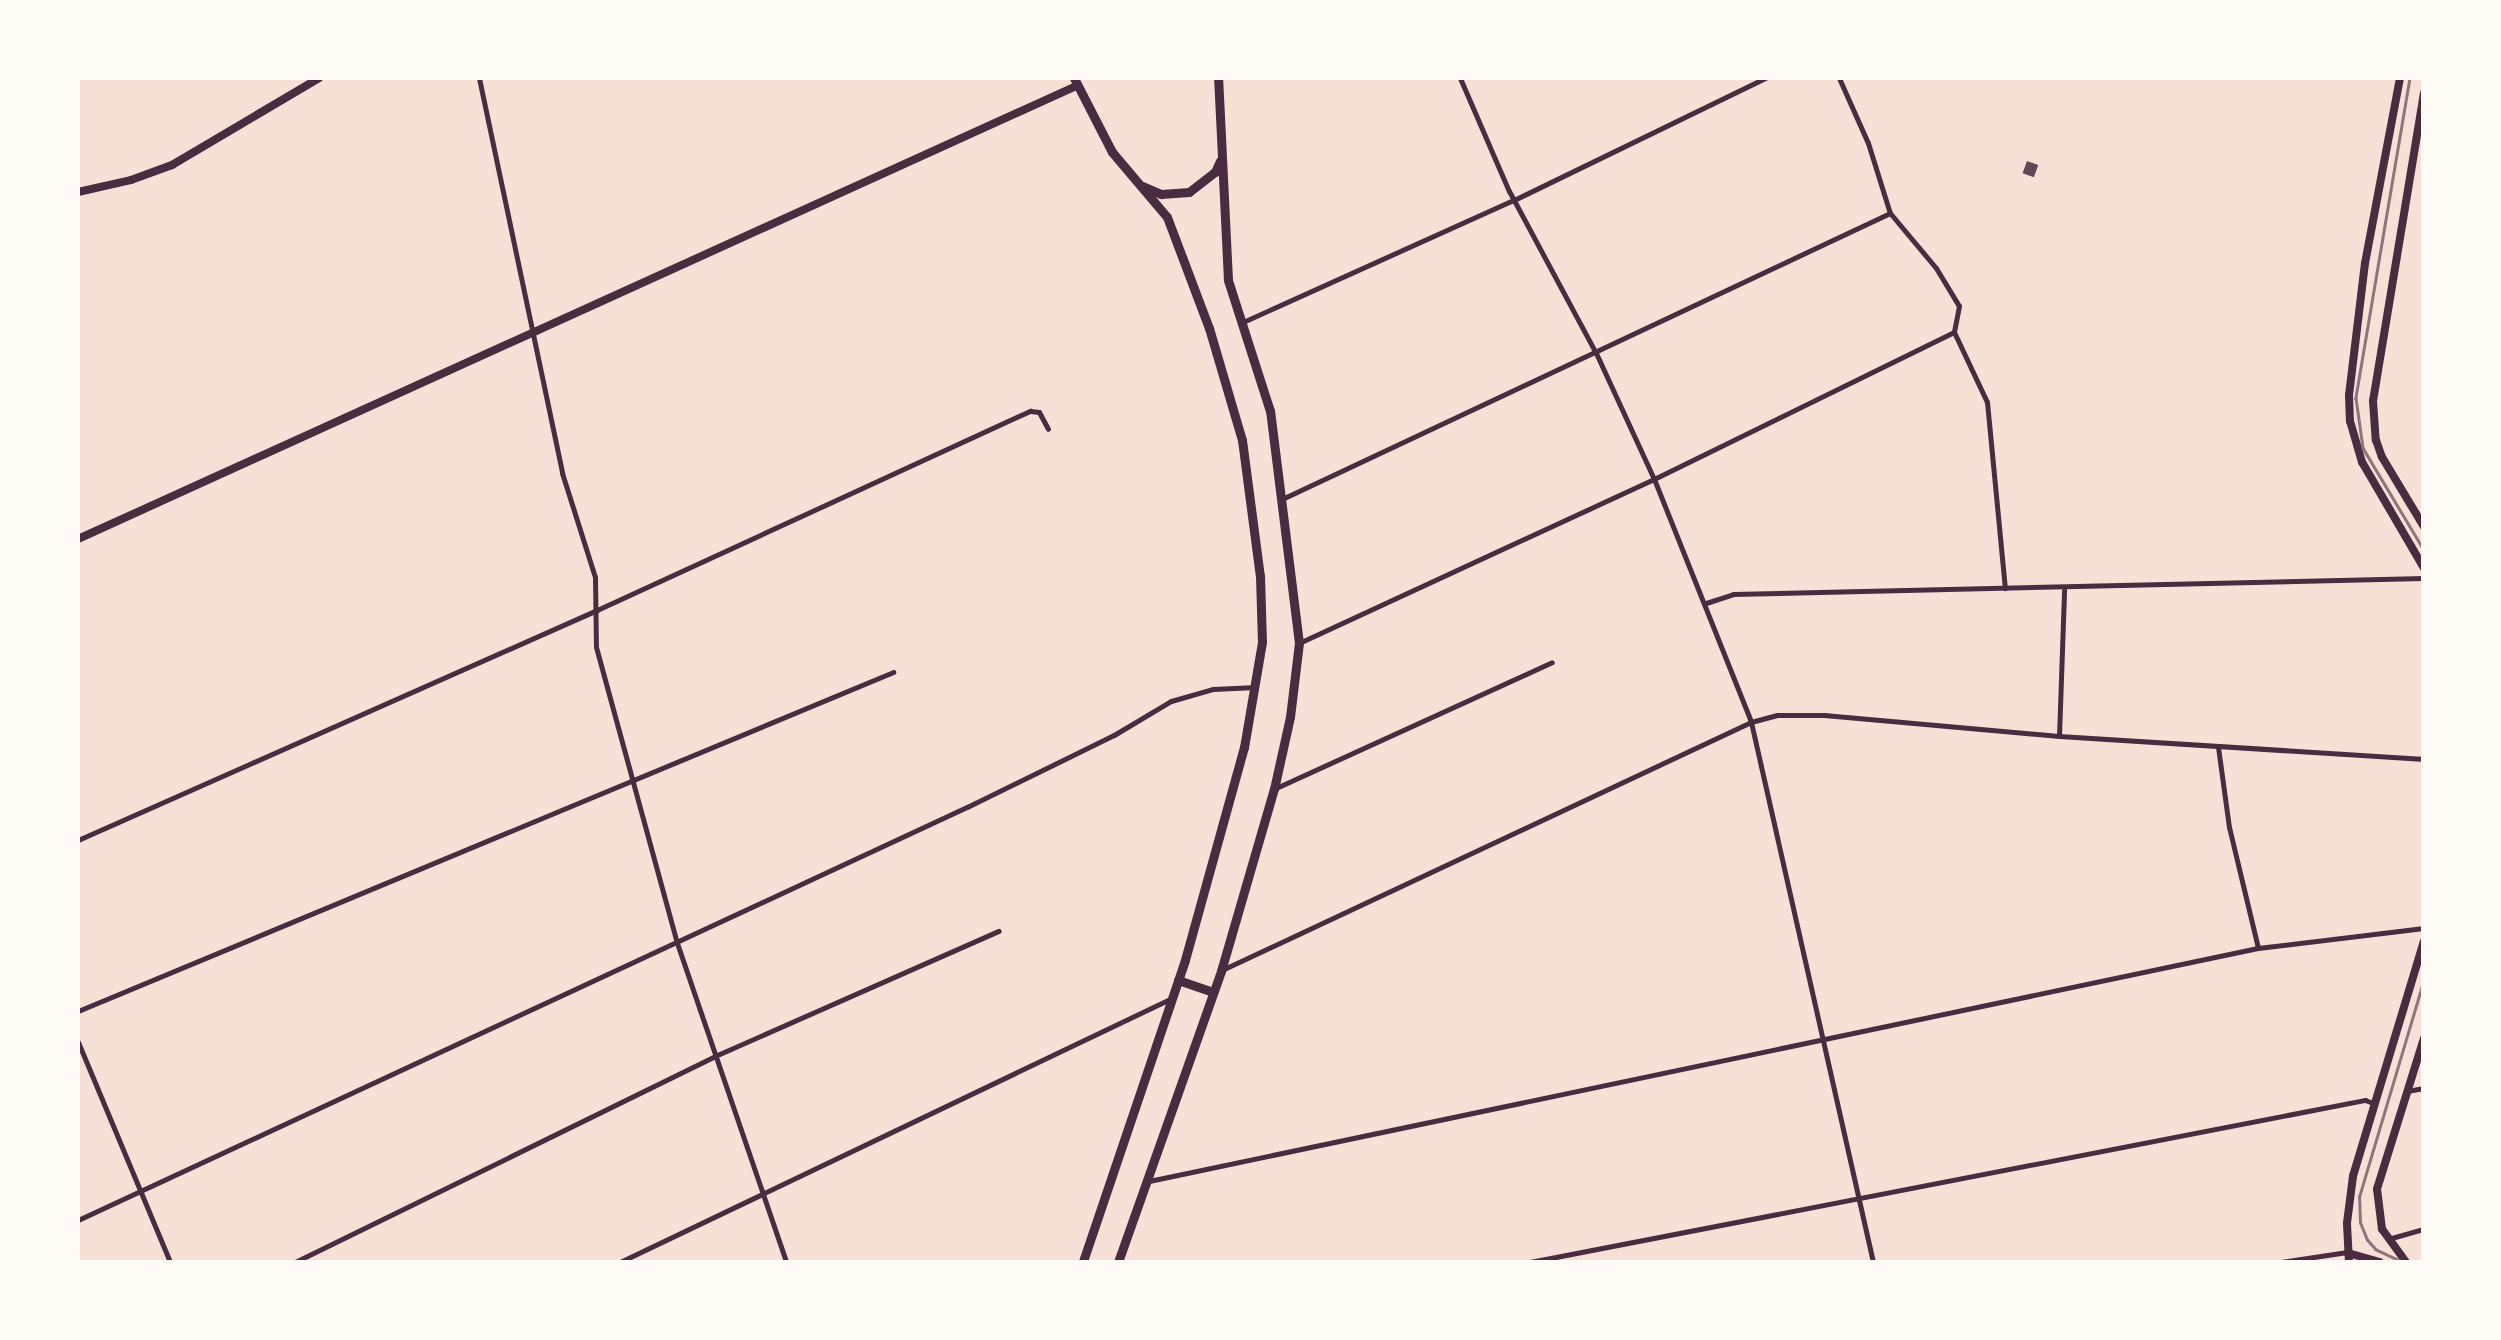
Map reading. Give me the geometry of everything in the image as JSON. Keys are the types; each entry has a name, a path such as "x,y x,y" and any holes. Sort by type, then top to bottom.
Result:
{"main road":[{"path":"78,192 131,180 172,165 319,78"},
{"path":"2400,78 2365,264 2349,394 2350,421 2362,462 2424,568"},
{"path":"1118,1262 1221,971 1274,789 1290,717 1299,643 1270,411 1228,280 1219,79"},
{"path":"78,539 1075,82 1112,152 1167,218 1182,250 1236,415 1260,576 1262,642 1239,766 1178,980 1083,1262"},
{"path":"2424,93 2373,401 2376,440 2382,457 2424,527"},
{"path":"1135,183 1161,194 1189,192 1216,172 1222,156"},
{"path":"2380,1262 2348,1258 2348,1199 2424,940"},
{"path":"1178,980 1213,992"},
{"path":"2406,1262 2377,1216 2377,1190 2424,1038"}],"street":[{"path":"479,78 529,334 562,473 595,577 596,647 677,943 786,1262"},
{"path":"1460,78 1516,199 1596,352 1654,479 1751,722 1873,1262"},
{"path":"1241,324 1516,199 1766,78"},
{"path":"1840,78 1868,143 1890,213 1936,268 1959,306 1954,332 1988,402 2004,589"},
{"path":"1282,499 1890,213"},
{"path":"1299,643 1654,479 1954,332"},
{"path":"78,840 598,610 1030,411 1039,412 1048,429"},
{"path":"1706,602 1733,594 2064,590 2424,578"},
{"path":"2059,736 2064,590"},
{"path":"1274,789 1552,662"},
{"path":"78,1010 893,672"},
{"path":"78,1220 967,808 1114,736 1170,702 1213,690 1256,687"},
{"path":"1221,971 1751,722 1777,715 1824,715 2059,736 2424,759"},
{"path":"2218,747 2228,827 2258,948"},
{"path":"1146,1182 2258,948 2424,928"},
{"path":"295,1262 715,1056 999,931"},
{"path":"620,1262 1173,997"},
{"path":"78,1042 170,1262"},
{"path":"2407,1091 2424,1088"},
{"path":"1530,1262 1860,1202 2365,1100 2374,1103"},
{"path":"2388,1239 2424,1229"},
{"path":"2281,1262 2335,1251 2348,1258"}],"building":[{"path":"2027,161 2038,165 2034,177 2023,173"}],"tram line":[{"path":"2410,78 2356,398 2363,448 2424,550"},
{"path":"2402,1262 2376,1250 2367,1240 2360,1223 2359,1197 2424,979"}]}
